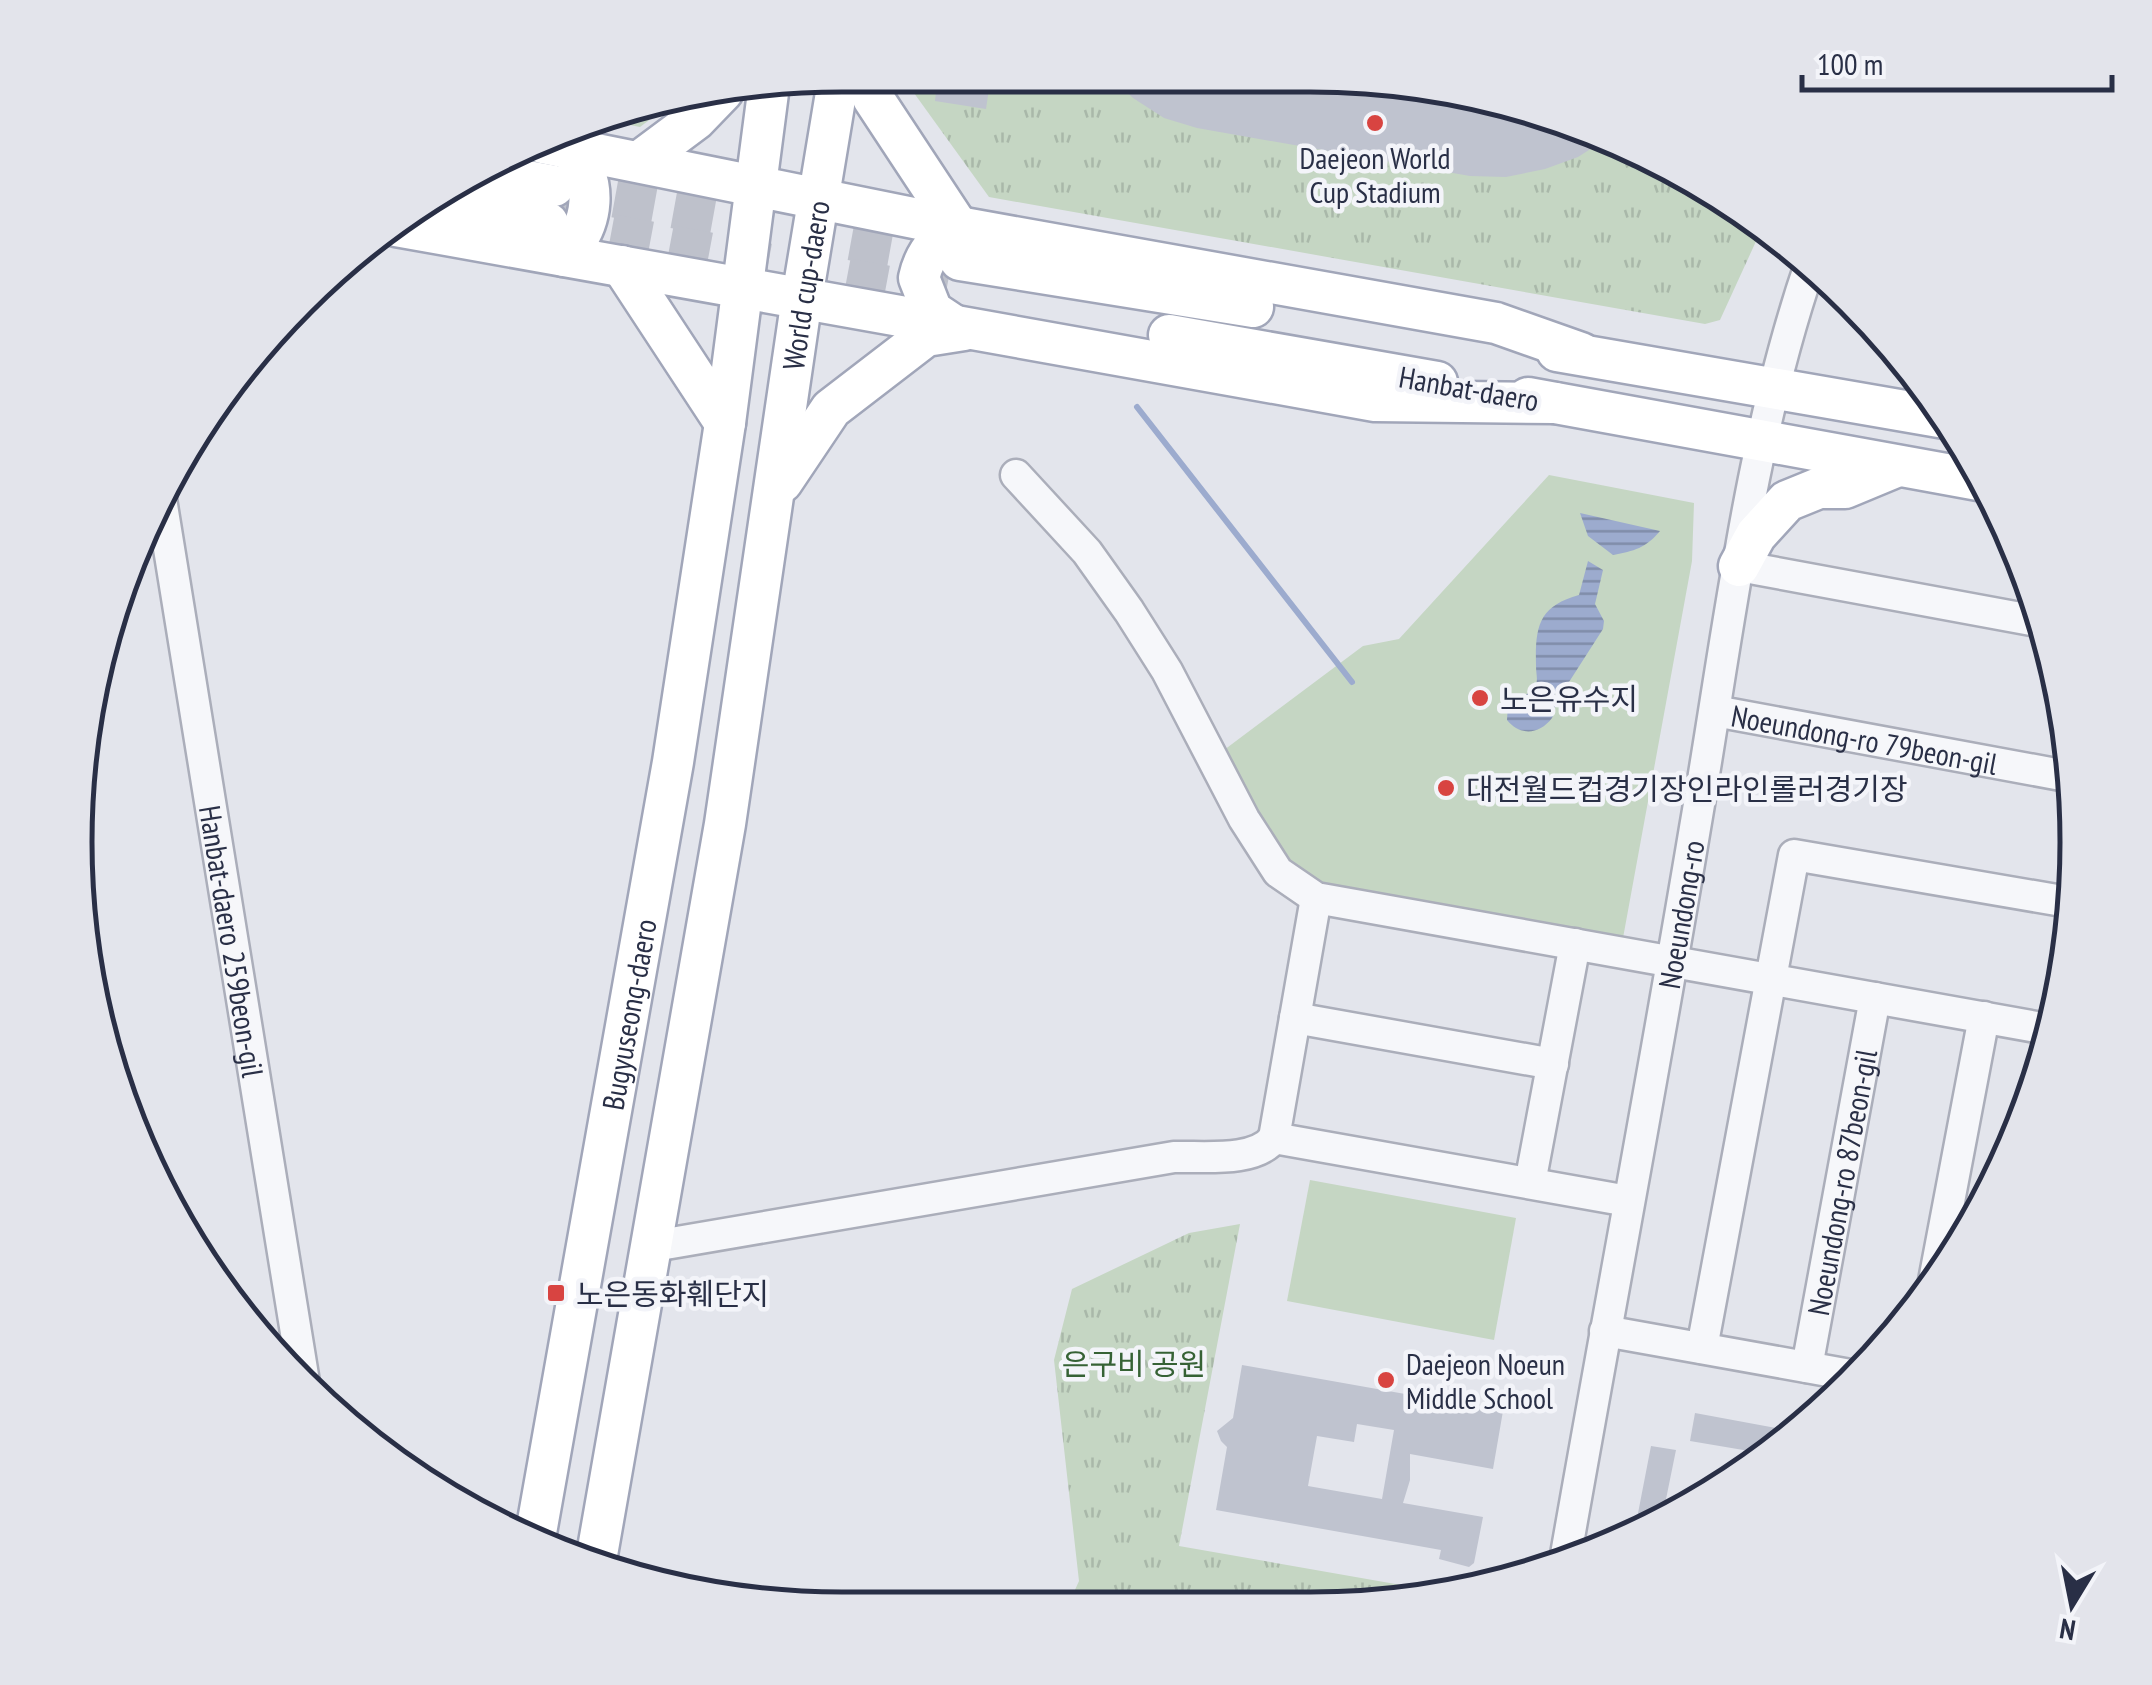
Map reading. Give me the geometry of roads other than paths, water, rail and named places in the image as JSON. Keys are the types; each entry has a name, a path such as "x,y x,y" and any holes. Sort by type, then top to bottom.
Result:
{"main road":[{"name":"World cup-daero","path":"774,494 836,92"},
{"path":"870,92 960,288"},
{"name":"World cup-daero","path":"714,486 767,97"},
{"path":"640,161 696,120 710,105"},
{"path":"562,147 817,200 960,288"},
{"path":"449,204 586,224 590,194 584,168 559,148"},
{"path":"489,181 622,266 725,424"},
{"path":"417,225 556,221"},
{"path":"622,266 802,298 960,288"},
{"path":"774,494 831,408 926,336 960,288"},
{"name":"Hanbat-daero","path":"960,288 1581,353 1925,414"},
{"name":"Hanbat-daero","path":"960,288 1965,478"},
{"path":"1739,566 1756,535 1787,501 1819,488 1845,488 1898,466"},
{"name":"Bugyuseong-daero","path":"537,1527 673,762 714,486"},
{"name":"Bugyuseong-daero","path":"597,1552 725,824 774,494"}],"street":[{"name":"Noeundong-ro","path":"1567,1547 1673,962 1739,566 1774,386 1805,280"},
{"path":"1016,475 1087,552 1129,611 1167,671 1244,819 1278,872 1316,898 2036,1027"},
{"name":"Hanbat-daero 259beon-gil","path":"165,522 301,1360"},
{"path":"1739,566 2025,619"},
{"name":"Noeundong-ro 79beon-gil","path":"1715,710 2056,773"},
{"path":"1702,1348 1794,855 2057,899"},
{"path":"648,1248 1174,1158 1253,1153 1269,1146 1274,1138 1316,898"},
{"path":"1530,1183 1575,944"},
{"name":"Noeundong-ro 87beon-gil","path":"1806,1368 1876,998"},
{"path":"1295,1018 1553,1064"},
{"path":"1942,1246 1984,1018"},
{"path":"1274,1138 1628,1201"},
{"path":"1605,1331 1840,1373"}],"water":[{"path":"1580,513 1660,531 1639,548 1613,555 1588,536"},
{"path":"1588,561 1603,570 1595,604 1604,621 1603,629 1569,682 1555,692 1555,708 1547,724 1530,731 1518,729 1507,720 1508,704 1536,687 1537,639 1542,620 1555,605 1579,595"}],"waterway":[{"path":"1137,407 1352,682"}],"tunnel":[{"path":"556,187 960,260"},
{"path":"552,223 953,298"}],"place":[{"name":"Daejeon World Cup Stadium","path":"1375,123"},
{"name":"노은유수지","path":"1480,698"},
{"name":"대전월드컵경기장인라인롤러경기장","path":"1446,788"},
{"name":"노은동화훼단지","path":"556,1293"},
{"name":"Daejeon Noeun Middle School","path":"1386,1380"}],"park label":[{"name":"은구비 공원","path":"1134,1363"}]}
